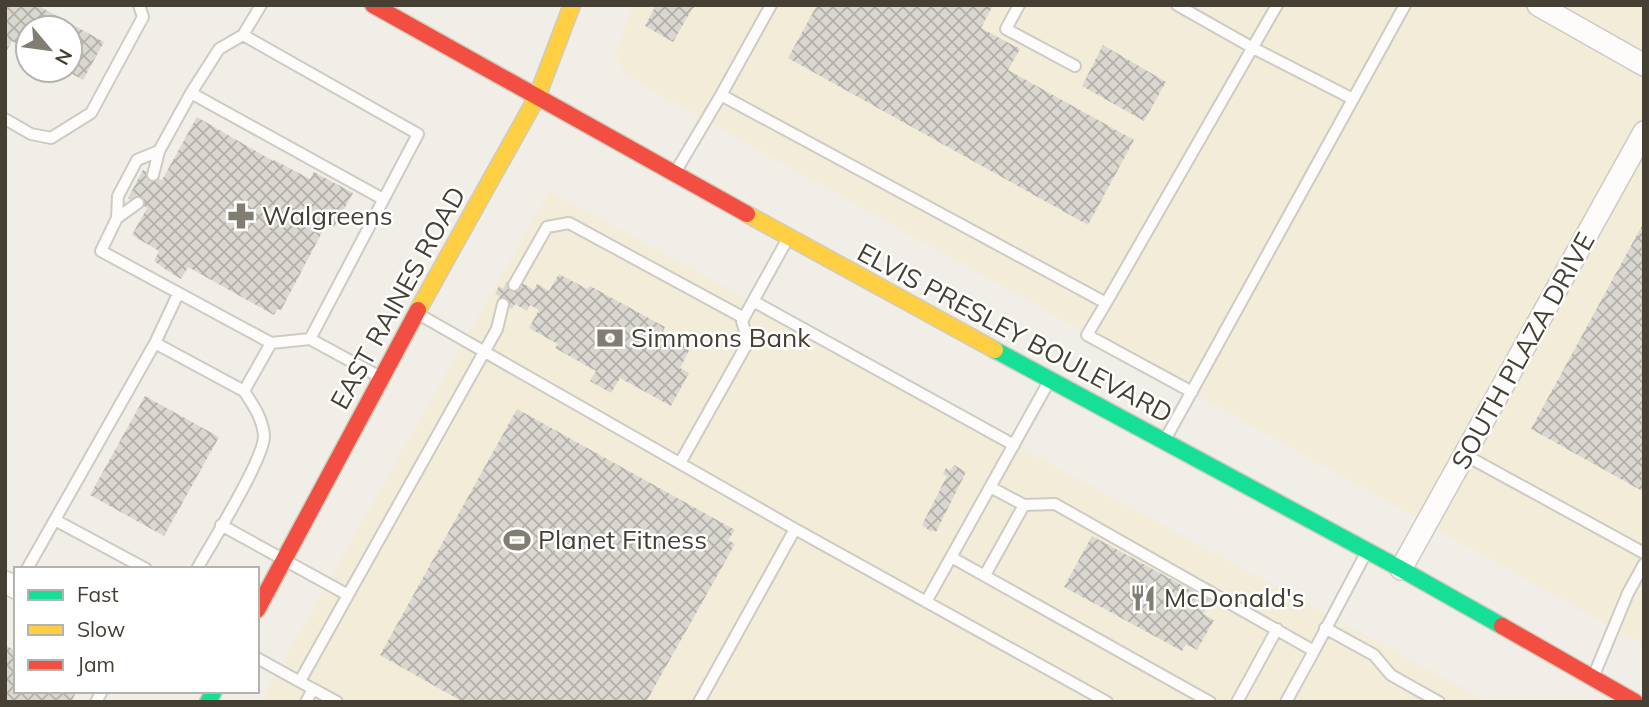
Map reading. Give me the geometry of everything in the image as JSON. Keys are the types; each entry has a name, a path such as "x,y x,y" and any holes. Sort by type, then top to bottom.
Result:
{"main road":[{"name":"ELVIS PRESLEY BOULEVARD","path":"373,5 674,175 1401,569 1635,702"},
{"name":"EAST RAINES ROAD","path":"259,606 416,313 537,97 572,5"}],"street":[{"path":"1538,5 1644,65"},
{"name":"SOUTH PLAZA DRIVE","path":"1401,569 1644,132"}],"lane":[{"path":"5,119 31,134 51,138 91,113 143,17 139,5"},
{"path":"153,175 159,151 191,93 219,50 243,35 261,5"},
{"path":"674,175 771,5"},
{"path":"1019,5 1006,29 1074,66"},
{"path":"1177,5 1253,48 1353,99"},
{"path":"1192,393 1087,335 1277,5"},
{"path":"1165,441 1405,5"},
{"path":"243,35 418,134 310,339"},
{"path":"191,93 383,199"},
{"path":"721,95 1106,303"},
{"path":"159,151 137,160 118,196 117,218 101,251 271,344 310,339 381,378"},
{"path":"117,218 138,203"},
{"path":"514,285 547,227 569,223 744,318"},
{"path":"680,463 748,342 742,321 789,238"},
{"path":"28,567 155,343 178,294"},
{"path":"753,301 1014,446"},
{"path":"300,681 497,329 503,304"},
{"path":"416,313 795,529 1107,702"},
{"path":"155,343 244,391 262,424 264,439 257,460 198,567"},
{"path":"244,391 271,344"},
{"path":"926,602 1050,379"},
{"path":"1465,455 1644,553"},
{"path":"990,487 1024,505 1055,504 1314,651"},
{"path":"985,575 1024,505"},
{"path":"55,520 142,567"},
{"path":"221,524 348,595"},
{"path":"699,702 795,529"},
{"path":"1286,702 1368,551"},
{"path":"951,557 1210,702"},
{"path":"1593,678 1628,593 1644,564"},
{"path":"1325,628 1374,655 1391,675 1439,702"},
{"path":"1237,702 1277,629"},
{"path":"259,659 337,702"},
{"path":"306,702 313,689"}],"shaded area":[{"path":"633,5 1644,5 1644,645 625,75 615,54"},
{"path":"549,191 1488,702 260,702"}],"building":[{"path":"5,5 37,5 53,14 14,14 14,42 12,41 5,54"},
{"path":"656,5 697,5 673,42 645,26"},
{"path":"817,5 993,5 981,28 1020,49 1008,70 1134,140 1088,225 788,58"},
{"path":"84,31 104,42 84,78"},
{"path":"1103,45 1166,82 1144,121 1082,86"},
{"name":"Walgreens","path":"197,117 273,161 310,179 314,172 353,193 334,227 327,223 281,310 277,309 274,315 188,267 181,279 154,261 159,251 132,235 147,208 128,198 143,170 162,180"},
{"path":"1644,222 1644,492 1531,429"},
{"name":"Simmons Bank","path":"559,274 587,289 590,286 665,327 663,331 691,347 680,368 689,373 671,406 620,378 611,393 590,381 596,371 555,348 558,344 529,328 539,310 530,305 527,311 515,304 512,309 497,301 500,296 495,294 499,286 503,289 507,282 519,288 522,283 534,290 537,284 549,291"},
{"path":"145,396 219,437 164,536 90,495"},
{"path":"517,409 735,530 728,540 735,544 646,702 463,702 380,655"},
{"path":"954,465 966,472 936,532 931,532 922,525 947,476 943,474 946,468 950,471"},
{"path":"1092,536 1211,601 1203,614 1214,620 1197,650 1186,644 1182,651 1064,587"},
{"path":"5,645 14,650 14,693 76,693 71,702 5,702"}],"traffic: fast":[{"path":"995,350 1502,626"},
{"path":"208,702 213,693"}],"traffic: slow":[{"path":"418,310 537,97 572,5"},
{"path":"747,214 995,350"}],"traffic: jam":[{"path":"373,5 747,214"},
{"path":"259,606 418,310"},
{"path":"1502,626 1635,702"}],"place":[{"name":"Walgreens","path":"241,216"},
{"name":"Simmons Bank","path":"610,338"},
{"name":"Planet Fitness","path":"517,540"},
{"name":"McDonald's","path":"1143,598"}]}
